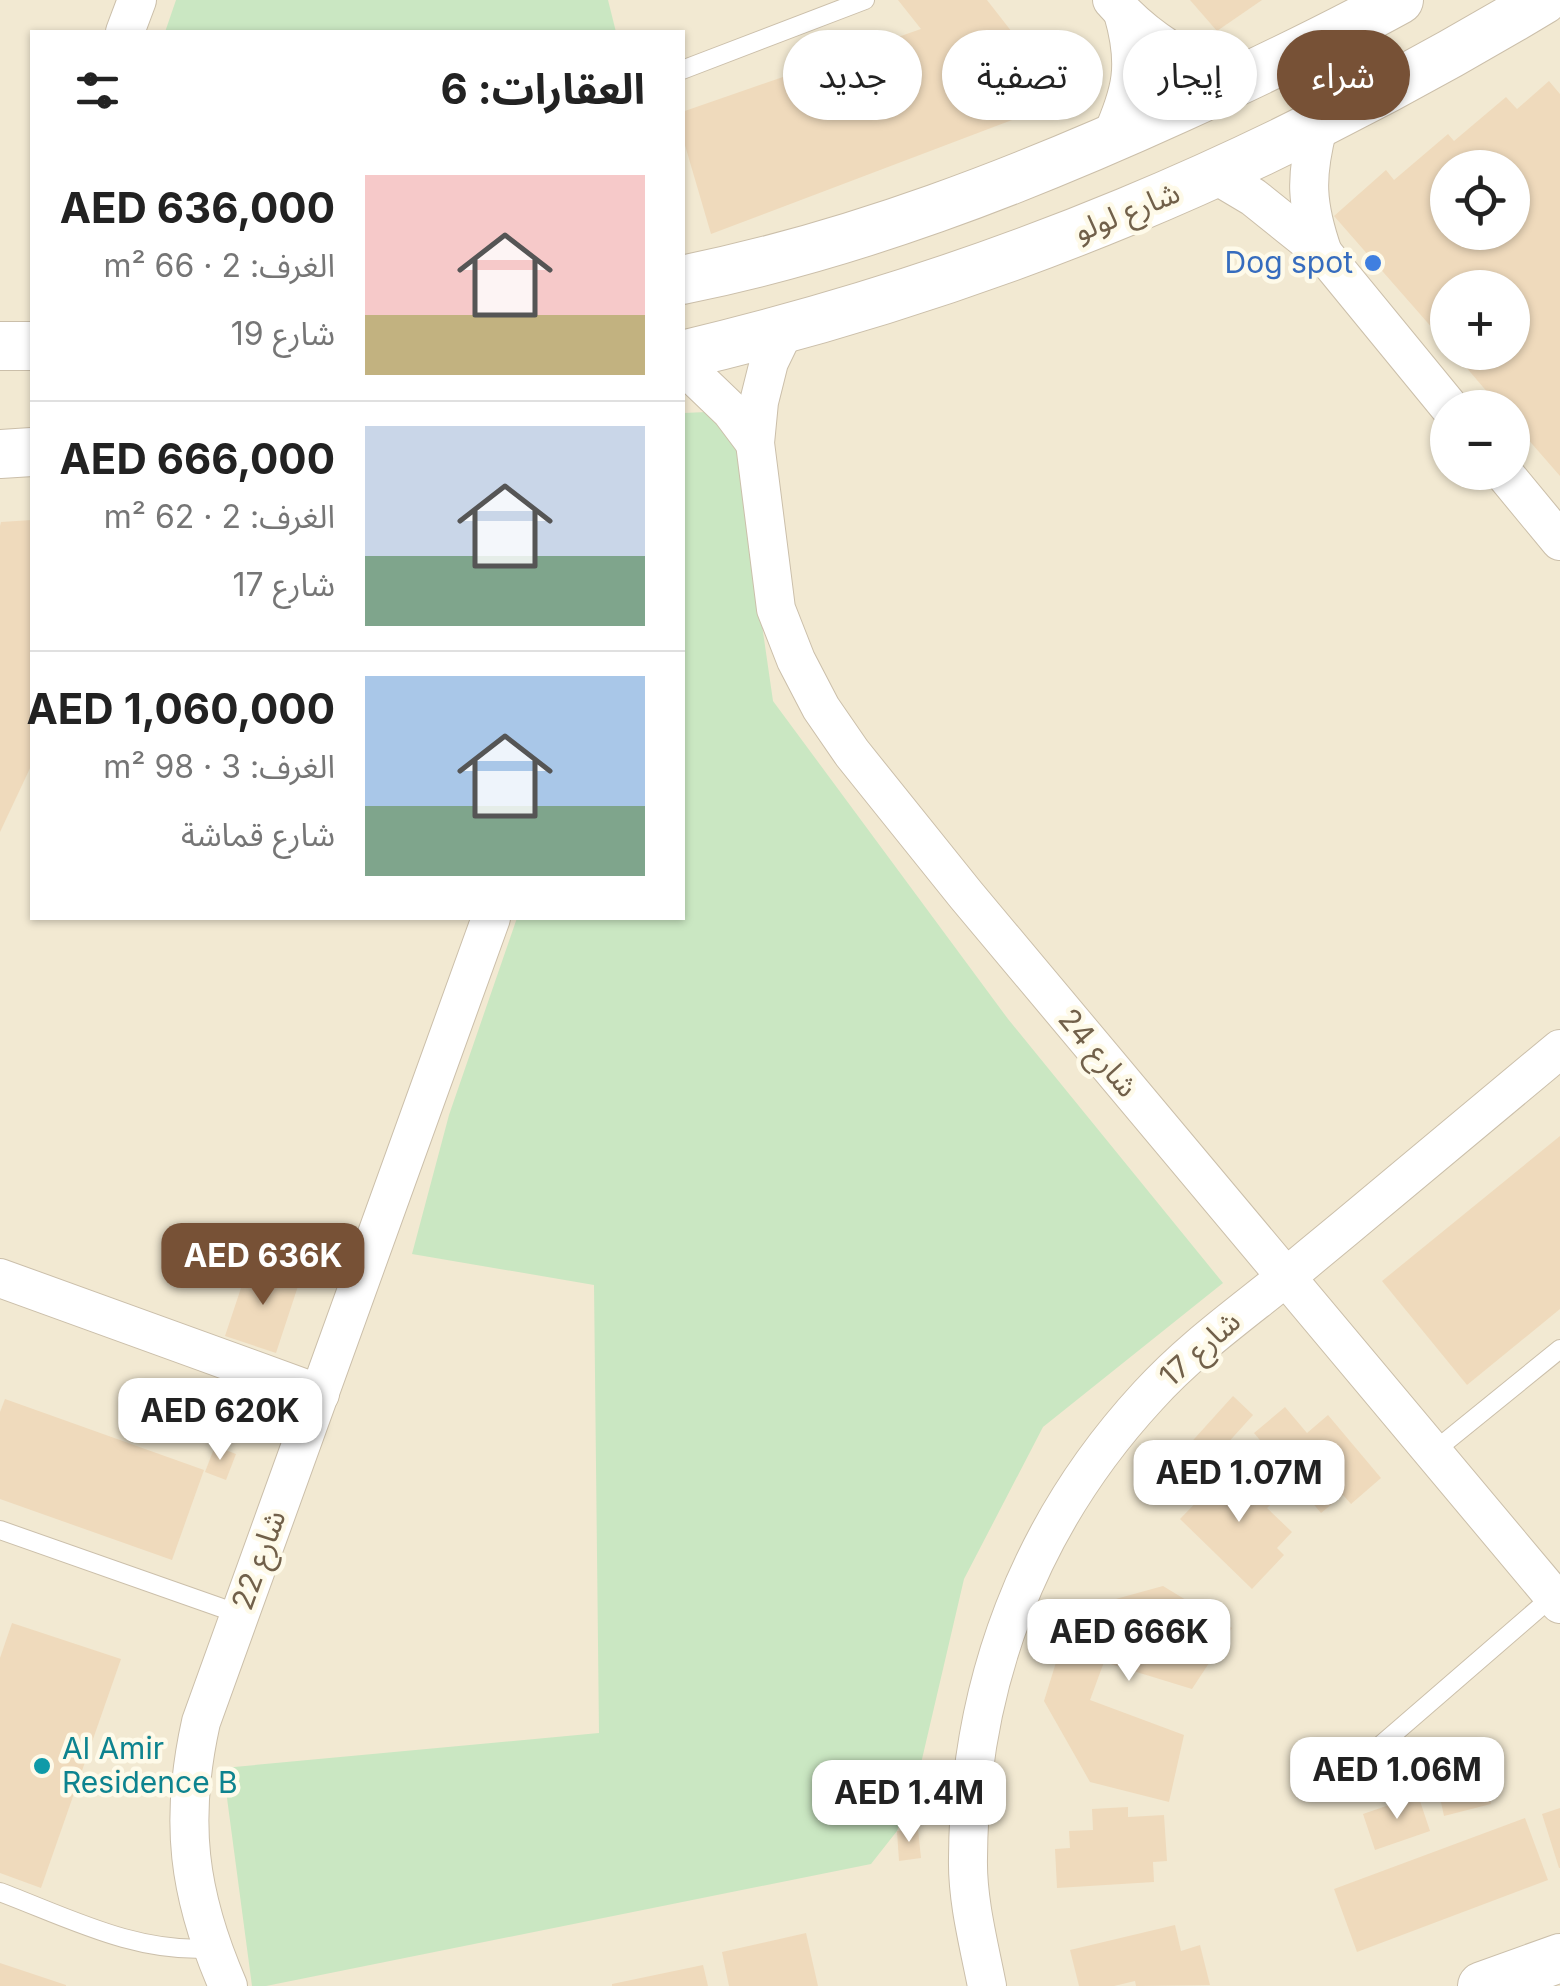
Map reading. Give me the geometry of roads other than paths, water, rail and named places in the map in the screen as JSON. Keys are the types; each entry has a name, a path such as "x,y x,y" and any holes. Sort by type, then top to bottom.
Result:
{"street":[{"path":"127,30 137,0"},
{"path":"1257,72 1400,0"},
{"name":"شارع لولو","path":"685,354 784,331 918,291 1050,244 1216,175 1318,127 1543,0"},
{"path":"1117,6 1146,30"},
{"path":"1110,140 1133,77 1132,44 1117,6"},
{"path":"685,279 808,249 910,218 1012,181 1154,120"},
{"path":"1318,127 1308,168 1309,212 1323,253"},
{"path":"1216,175 1253,197 1323,253 1435,390"},
{"name":"شارع 24","path":"784,331 762,389 755,442 776,610 821,708 852,753 966,895 1556,1600"},
{"path":"685,367 713,391 755,442"},
{"path":"0,454 30,452"},
{"path":"1518,490 1560,542"},
{"name":"شارع 22","path":"228,1986 195,1895 190,1860 188,1791 201,1722 490,920"},
{"name":"شارع 17","path":"986,1986 968,1862 974,1753 998,1646 1041,1545 1090,1466 1148,1396 1214,1332 1287,1277 1560,1050"},
{"path":"0,1278 320,1394"},
{"path":"1482,1986 1560,1958"}],"lane":[{"path":"685,69 864,0"},
{"path":"1433,1452 1560,1349"},
{"path":"1,1534 240,1614"},
{"path":"1338,1782 1556,1600"},
{"path":"0,1892 137,1943 175,1949 212,1948"}],"place":[{"name":"Dog spot","path":"1373,263"},
{"name":"Al Amir Residence B","path":"42,1766"}]}
